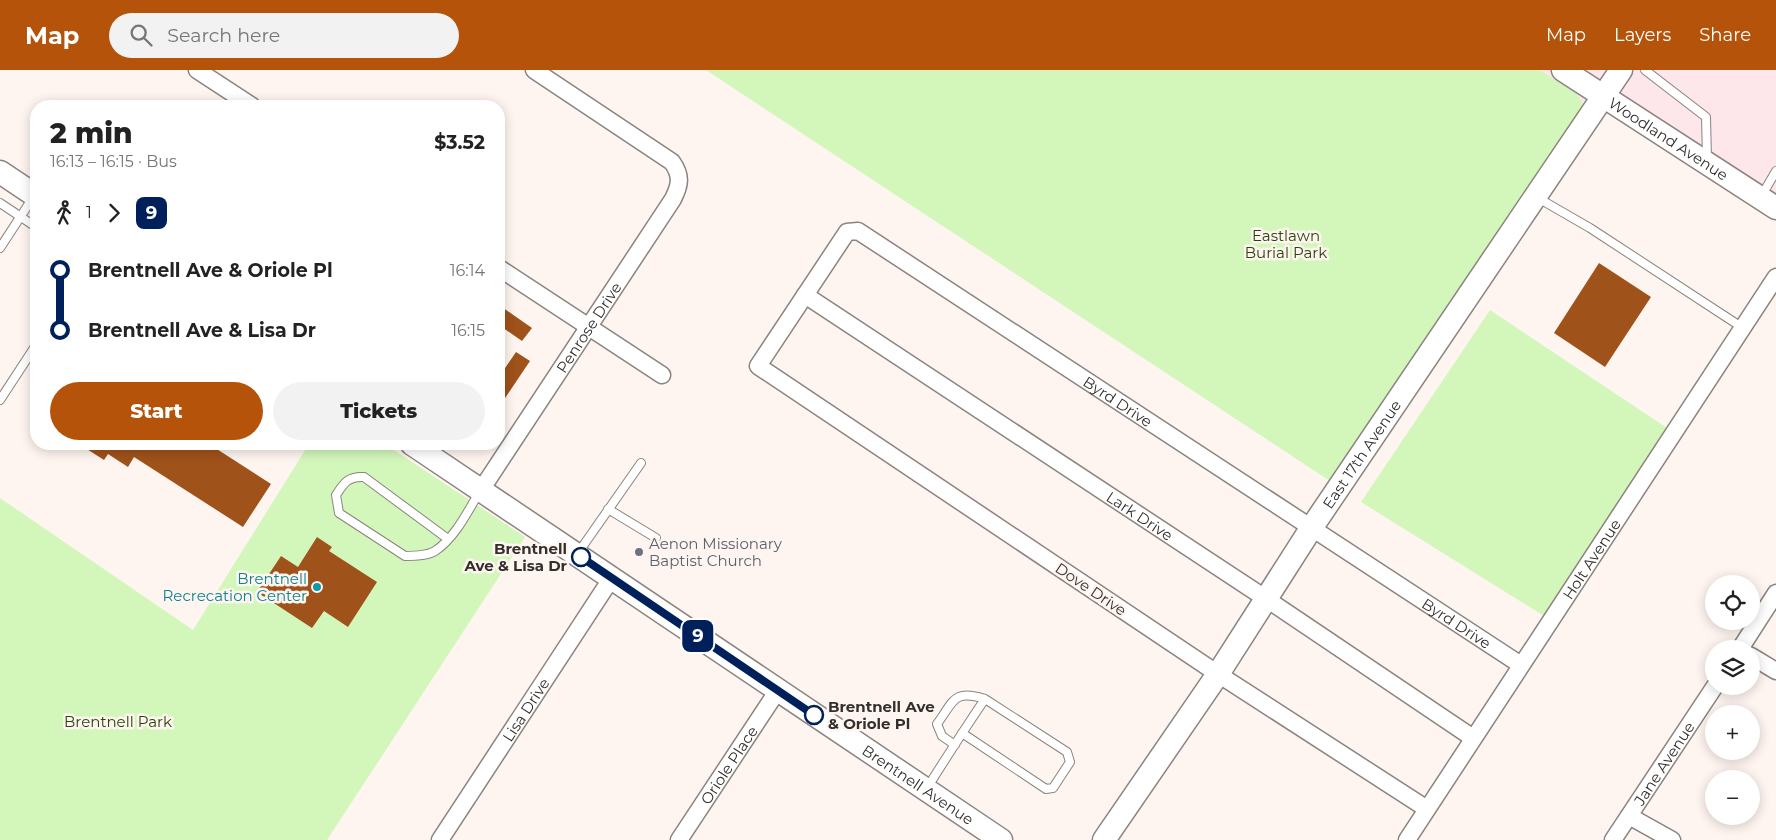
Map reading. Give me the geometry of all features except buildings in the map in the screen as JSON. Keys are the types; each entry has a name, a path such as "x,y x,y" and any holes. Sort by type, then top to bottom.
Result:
{"street":[{"path":"197,70 243,100"},
{"name":"Penrose Drive","path":"481,490 680,186 679,172 672,162 534,70"},
{"name":"Woodland Avenue","path":"1563,70 1768,203"},
{"name":"East 17th Avenue","path":"1104,840 1218,674 1312,527 1621,70"},
{"path":"0,172 30,191"},
{"name":"Byrd Drive","path":"758,366 847,232 858,231 1521,665"},
{"path":"505,272 662,375"},
{"name":"Holt Avenue","path":"1406,840 1776,277"},
{"name":"Lark Drive","path":"805,295 1265,598 1473,738"},
{"name":"Dove Drive","path":"758,366 1218,674 1427,809"},
{"name":"Brentnell Avenue","path":"421,450 1001,840"},
{"name":"Lisa Drive","path":"440,840 611,578"},
{"path":"1746,640 1776,593"},
{"path":"1760,661 1776,671"},
{"name":"Oriole Place","path":"679,840 778,690"},
{"name":"Jane Avenue","path":"1613,840 1709,695"},
{"path":"1629,816 1672,840"}],"lane":[{"path":"1650,71 1706,117 1707,163"},
{"path":"1768,203 1776,171"},
{"path":"1536,196 1590,228 1743,328"},
{"path":"0,203 30,223"},
{"path":"0,248 30,203"},
{"path":"1,396 30,354"},
{"path":"577,554 641,463"},
{"path":"448,539 364,477 353,476 346,480 336,495 339,513 405,556 418,556 434,552 448,539 481,490"},
{"path":"608,509 656,538"},
{"path":"955,745 942,736 937,724 956,698 962,694 985,699 1067,752 1070,762 1053,788 1046,788 962,733"},
{"path":"926,789 985,699"}],"shaded area":[{"path":"1540,70 1776,70 1776,209 1606,97 1583,104 1577,94"}],"green space":[{"name":"Eastlawn Burial Park","path":"706,70 1540,70 1577,94 1583,104 1577,123 1333,483"},
{"path":"1490,310 1667,428 1544,616 1361,502"},
{"name":"Brentnell Park","path":"305,450 394,450 525,537 327,840 0,840 0,498 193,630"}],"bus line":[{"name":"9","path":"581,557 814,715"}],"place":[{"name":"Aenon Missionary Baptist Church","path":"639,552"},
{"name":"Brentnell Ave & Lisa Dr","path":"581,557"},
{"name":"Brentnell Recrecation Center","path":"317,587"},
{"name":"Brentnell Ave & Oriole Pl","path":"814,715"}]}
